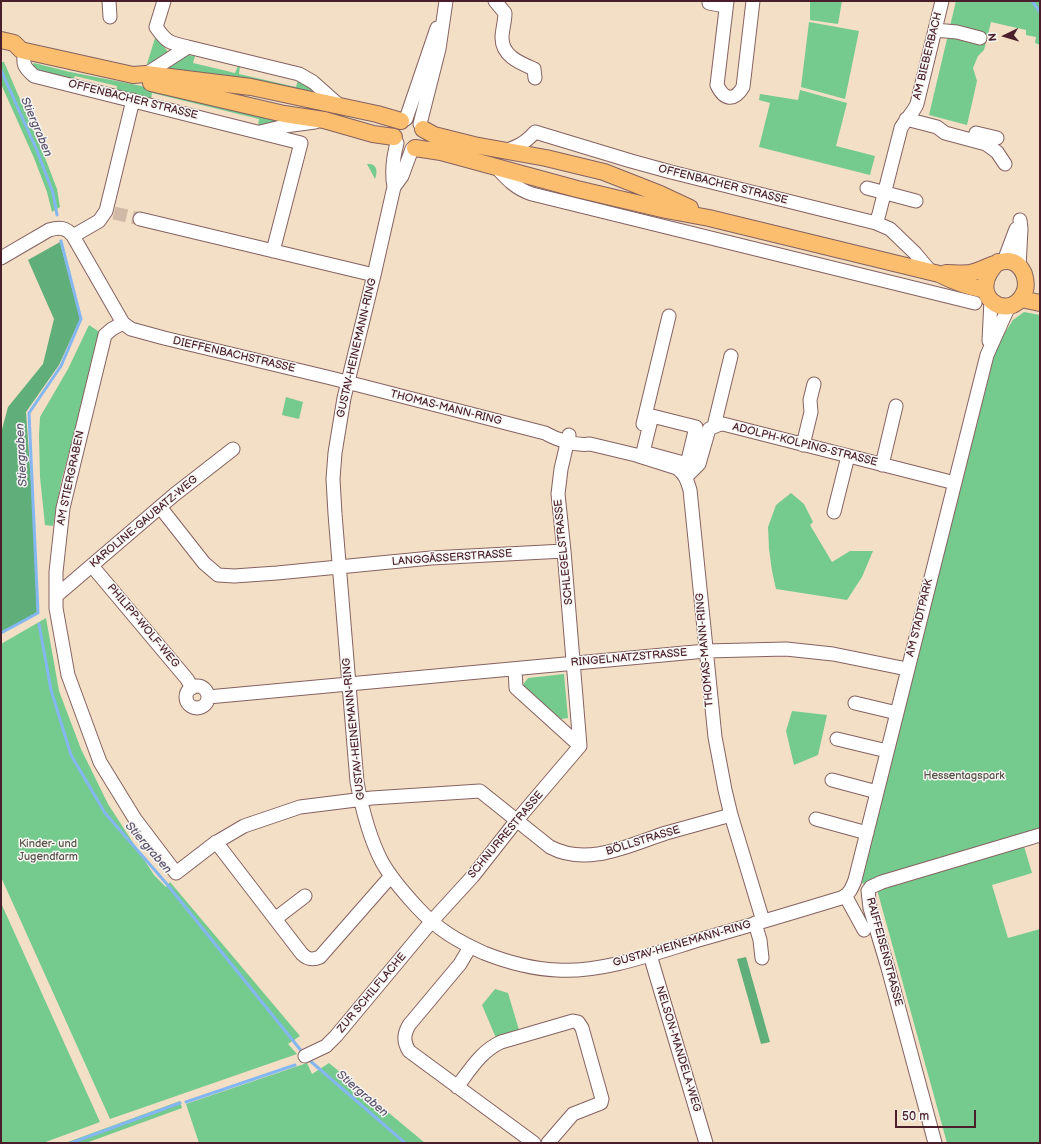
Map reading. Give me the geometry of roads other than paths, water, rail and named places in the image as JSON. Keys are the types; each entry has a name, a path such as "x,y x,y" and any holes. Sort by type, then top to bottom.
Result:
{"main road":[{"name":"OFFENBACHER STRASSE","path":"1,40 14,43 23,50"},
{"name":"OFFENBACHER STRASSE","path":"1,49 12,52 23,50 140,74 251,87 412,123 434,135 445,138 474,145 546,158 604,172 660,194 709,218"},
{"name":"OFFENBACHER STRASSE","path":"140,74 145,81 198,95 284,114 324,120 404,144 441,152 577,189 666,210 709,218 933,272 952,281 976,288 988,295"},
{"path":"412,123 424,136 423,140 404,144 395,129 412,123"},
{"name":"OFFENBACHER STRASSE","path":"933,272 970,273 1001,261"},
{"path":"1001,261 1015,263 1025,278 1024,295 1002,306 996,304 988,295 985,283 986,277 1001,261"},
{"path":"1024,295 1040,303"}],"street":[{"path":"109,1 110,16"},
{"name":"OFFENBACHER STRASSE","path":"164,1 156,27 164,40 174,44 299,74 313,82 340,106"},
{"path":"495,1 505,13 502,38 503,46 506,52 512,58 534,69 535,78"},
{"path":"708,2 726,3 717,85 720,92 727,97 732,97 739,94 743,87 753,1"},
{"name":"AM BIEBERBACH","path":"876,223 902,128 906,119 914,111 917,104 942,1"},
{"path":"412,123 430,45 445,4"},
{"path":"934,30 958,32 980,38"},
{"path":"140,74 188,47"},
{"name":"OFFENBACHER STRASSE","path":"23,50 22,61 26,69 34,76 260,132 277,138 301,142 273,251"},
{"path":"73,236 99,221 110,212 133,100"},
{"path":"906,119 937,127 947,126 997,138"},
{"name":"OFFENBACHER STRASSE","path":"260,132 285,126 324,120"},
{"path":"937,127 945,133 986,144 997,152 1005,164"},
{"name":"OFFENBACHER STRASSE","path":"505,151 518,147 527,141 534,132 671,172 876,223 890,229 933,272"},
{"name":"GUSTAV-HEINEMANN-RING","path":"404,144 393,159 391,174 394,187 347,382 335,453 333,479 357,782 360,800 368,827 382,862 391,876 431,922 455,938 470,947 514,963 558,970 584,969 622,963 846,897"},
{"path":"496,167 507,179 521,190 532,194 975,303"},
{"path":"866,188 916,201"},
{"path":"140,219 374,275"},
{"path":"1001,261 1020,220 1019,267"},
{"path":"1,258 53,229 64,228 73,236 123,324"},
{"path":"910,287 933,272"},
{"name":"AM STADTPARK","path":"846,897 855,880 987,355 988,295"},
{"name":"AM STADTPARK","path":"987,355 1024,295"},
{"path":"636,455 669,316"},
{"name":"DIEFFENBACHSTRASSE","path":"123,324 131,329 164,338 347,382"},
{"name":"AM STIERGRABEN","path":"123,324 105,334 63,508 56,572 56,608 68,675 100,762 135,819 176,873"},
{"path":"686,477 699,464 706,436 709,429 714,426 731,356"},
{"name":"THOMAS-MANN-RING","path":"347,382 545,433 554,431 568,438 584,439 590,444 636,455 677,468 683,472 690,490 714,737 731,815 759,922 762,958"},
{"path":"802,445 811,412 810,400 814,384"},
{"path":"882,465 896,406"},
{"path":"652,416 696,427 687,464 643,452 652,416"},
{"name":"ADOLPH-KOLPING-STRASSE","path":"714,426 723,424 955,483"},
{"name":"SCHLEGELSTRASSE","path":"568,438 561,469 558,494 574,664"},
{"name":"KAROLINE-GAUBATZ-WEG","path":"56,596 92,566 104,553 233,449"},
{"path":"834,512 848,456"},
{"name":"LANGGÄSSERSTRASSE","path":"160,507 204,563 218,575 234,576 431,558 564,551"},
{"name":"PHILIPP-WOLF-WEG","path":"92,566 182,673 192,688"},
{"name":"RINGELNATZSTRASSE","path":"208,697 706,651 786,649 833,654 907,669"},
{"path":"574,664 580,746"},
{"path":"515,669 516,688 580,746"},
{"path":"201,687 204,689 208,697 207,701 201,707 192,707 187,700 188,691 192,688 201,687"},
{"path":"855,703 897,713"},
{"path":"837,739 887,751"},
{"name":"SCHNURRESTRASSE","path":"431,922 473,876 517,820 580,746"},
{"path":"832,780 877,792"},
{"name":"BÖLLSTRASSE","path":"176,873 216,842 244,826 300,808 360,800 480,791 550,847 561,853 581,856 601,854 624,848 664,834 731,815"},
{"path":"816,819 867,833"},
{"name":"RAIFFEISENSTRASSE","path":"935,1143 888,968 870,908 868,892 871,888 882,882 1040,835"},
{"path":"216,842 306,958 316,959 320,957 391,876"},
{"path":"275,919 305,896"},
{"path":"846,897 864,930"},
{"name":"ZUR SCHILFLACHE","path":"305,1056 326,1046 336,1036 431,922"},
{"path":"470,947 460,964 405,1031 405,1045 409,1051 534,1143"},
{"name":"NELSON-MANDELA-WEG","path":"650,955 706,1143"},
{"path":"457,1087 484,1052 492,1046 500,1042 573,1020 578,1022 582,1028 602,1099 601,1104 573,1114 548,1143"}],"waterway":[{"path":"1032,1 1040,12"},
{"name":"Stiergraben","path":"1,70 38,153 53,193 57,215"},
{"name":"Stiergraben","path":"1,633 38,613 29,413 61,366 81,319 61,241"},
{"name":"Stiergraben","path":"39,624 51,690 71,755 105,813 166,883 303,1053"},
{"name":"Stiergraben","path":"308,1059 405,1143"},
{"path":"186,1102 295,1065"},
{"path":"71,1143 180,1103"}],"tunnel":[{"path":"114,213 140,219"}],"park label":[{"name":"Hessentagspark","path":"964,776"},
{"name":"Kinder- und Jugendfarm","path":"48,850"}]}
